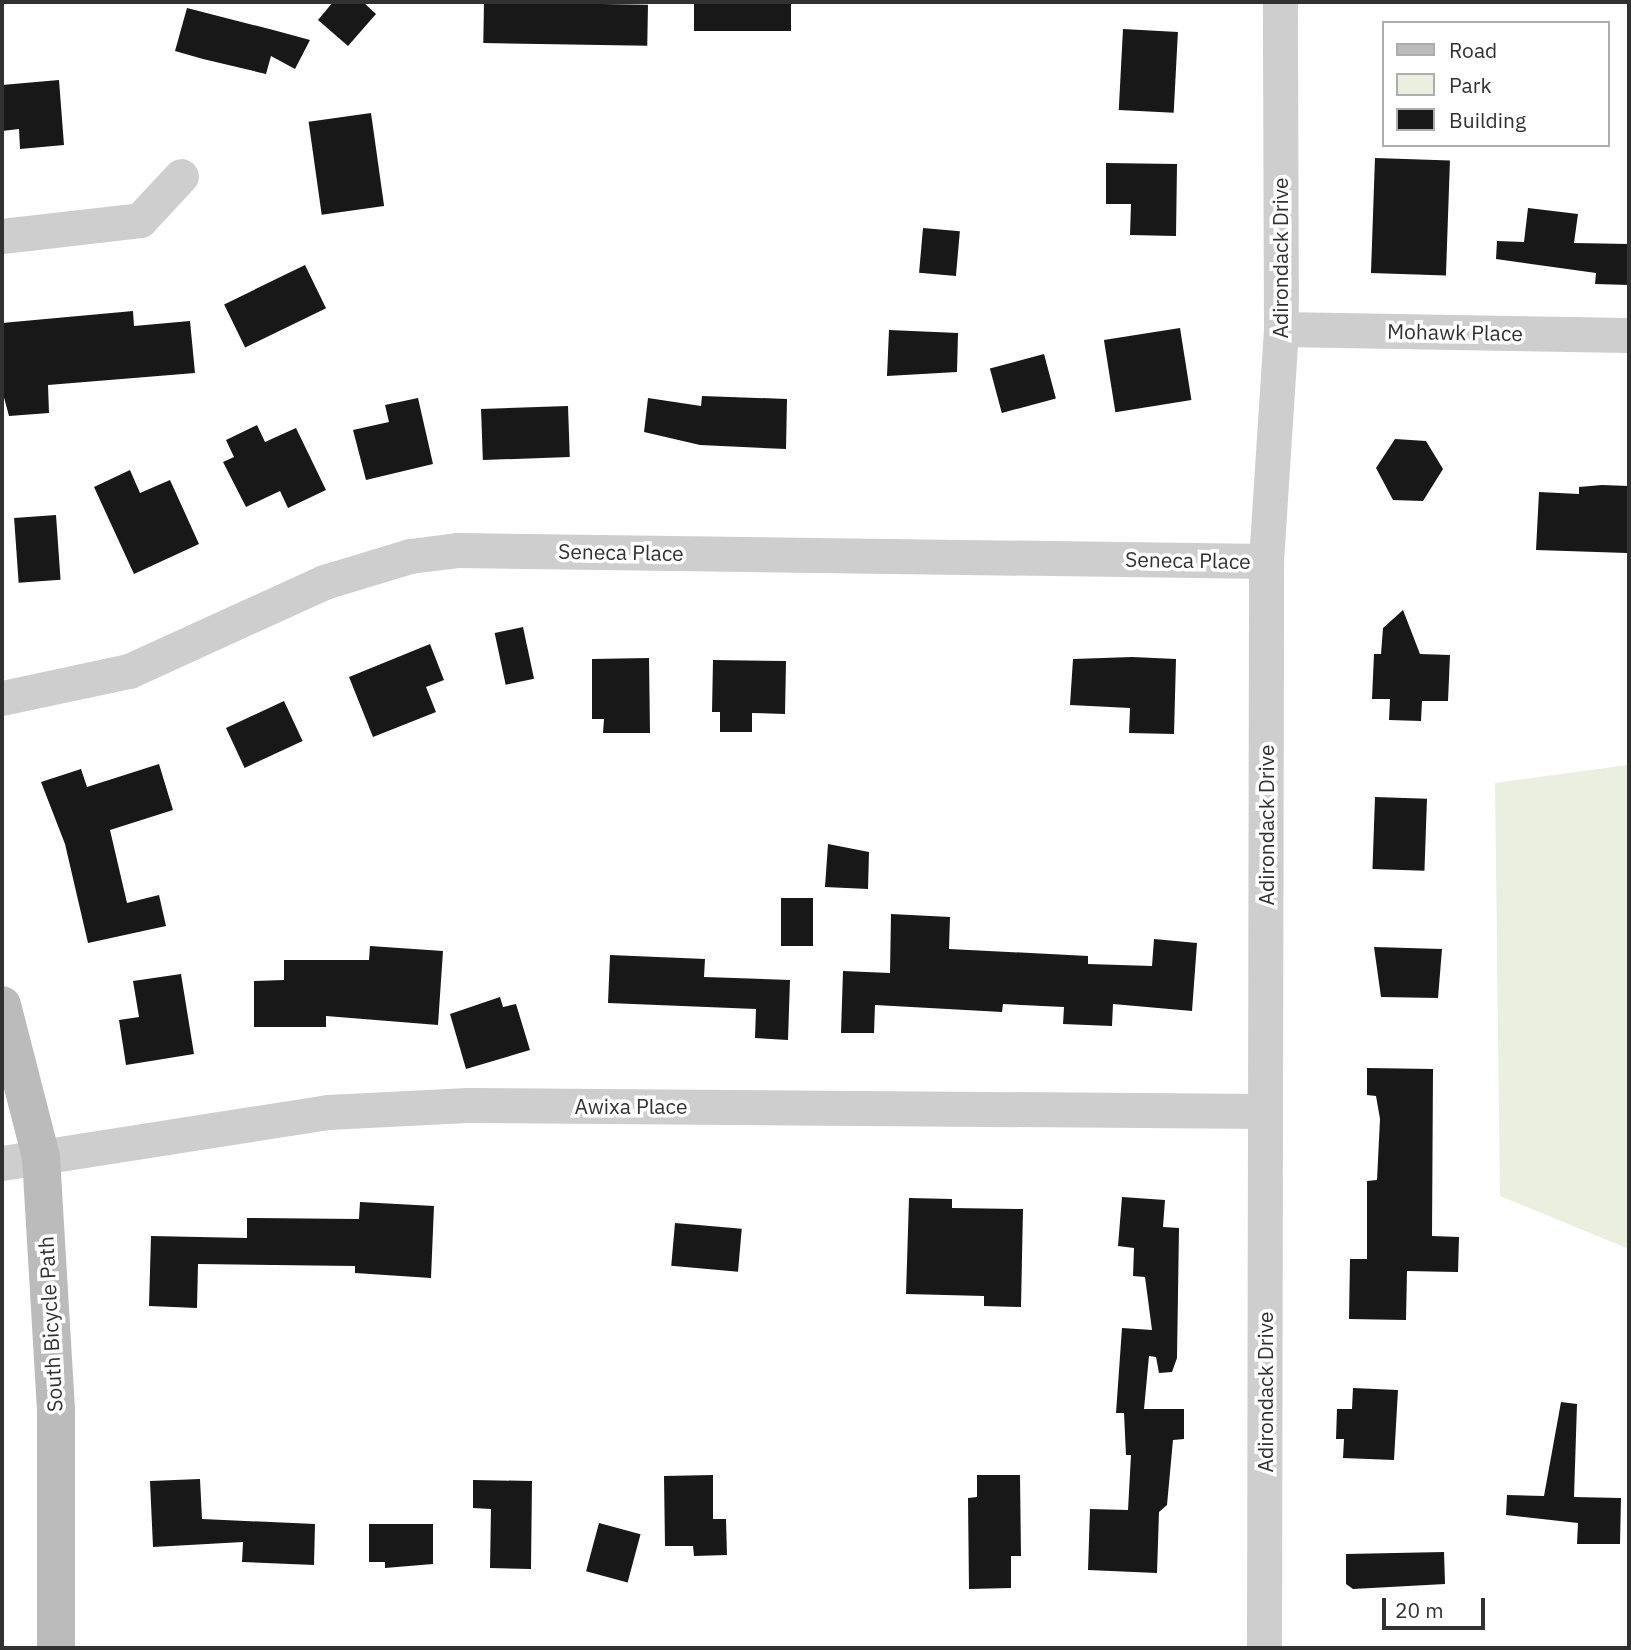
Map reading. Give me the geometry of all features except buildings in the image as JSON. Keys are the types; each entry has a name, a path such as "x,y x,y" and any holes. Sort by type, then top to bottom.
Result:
{"street":[{"name":"Adirondack Drive","path":"1265,1648 1266,561 1281,329 1280,2"},
{"path":"2,236 140,220 181,176"},
{"name":"Mohawk Place","path":"1281,329 1629,335"},
{"name":"Seneca Place","path":"2,698 129,671 324,582 410,556 457,550 1266,561"},
{"name":"South Bicycle Path","path":"2,1005 41,1157 55,1411 56,1648"},
{"name":"Awixa Place","path":"2,1163 328,1112 467,1105 1265,1111"}],"green space":[{"path":"1627,765 1629,1249 1500,1196 1495,783"}]}
